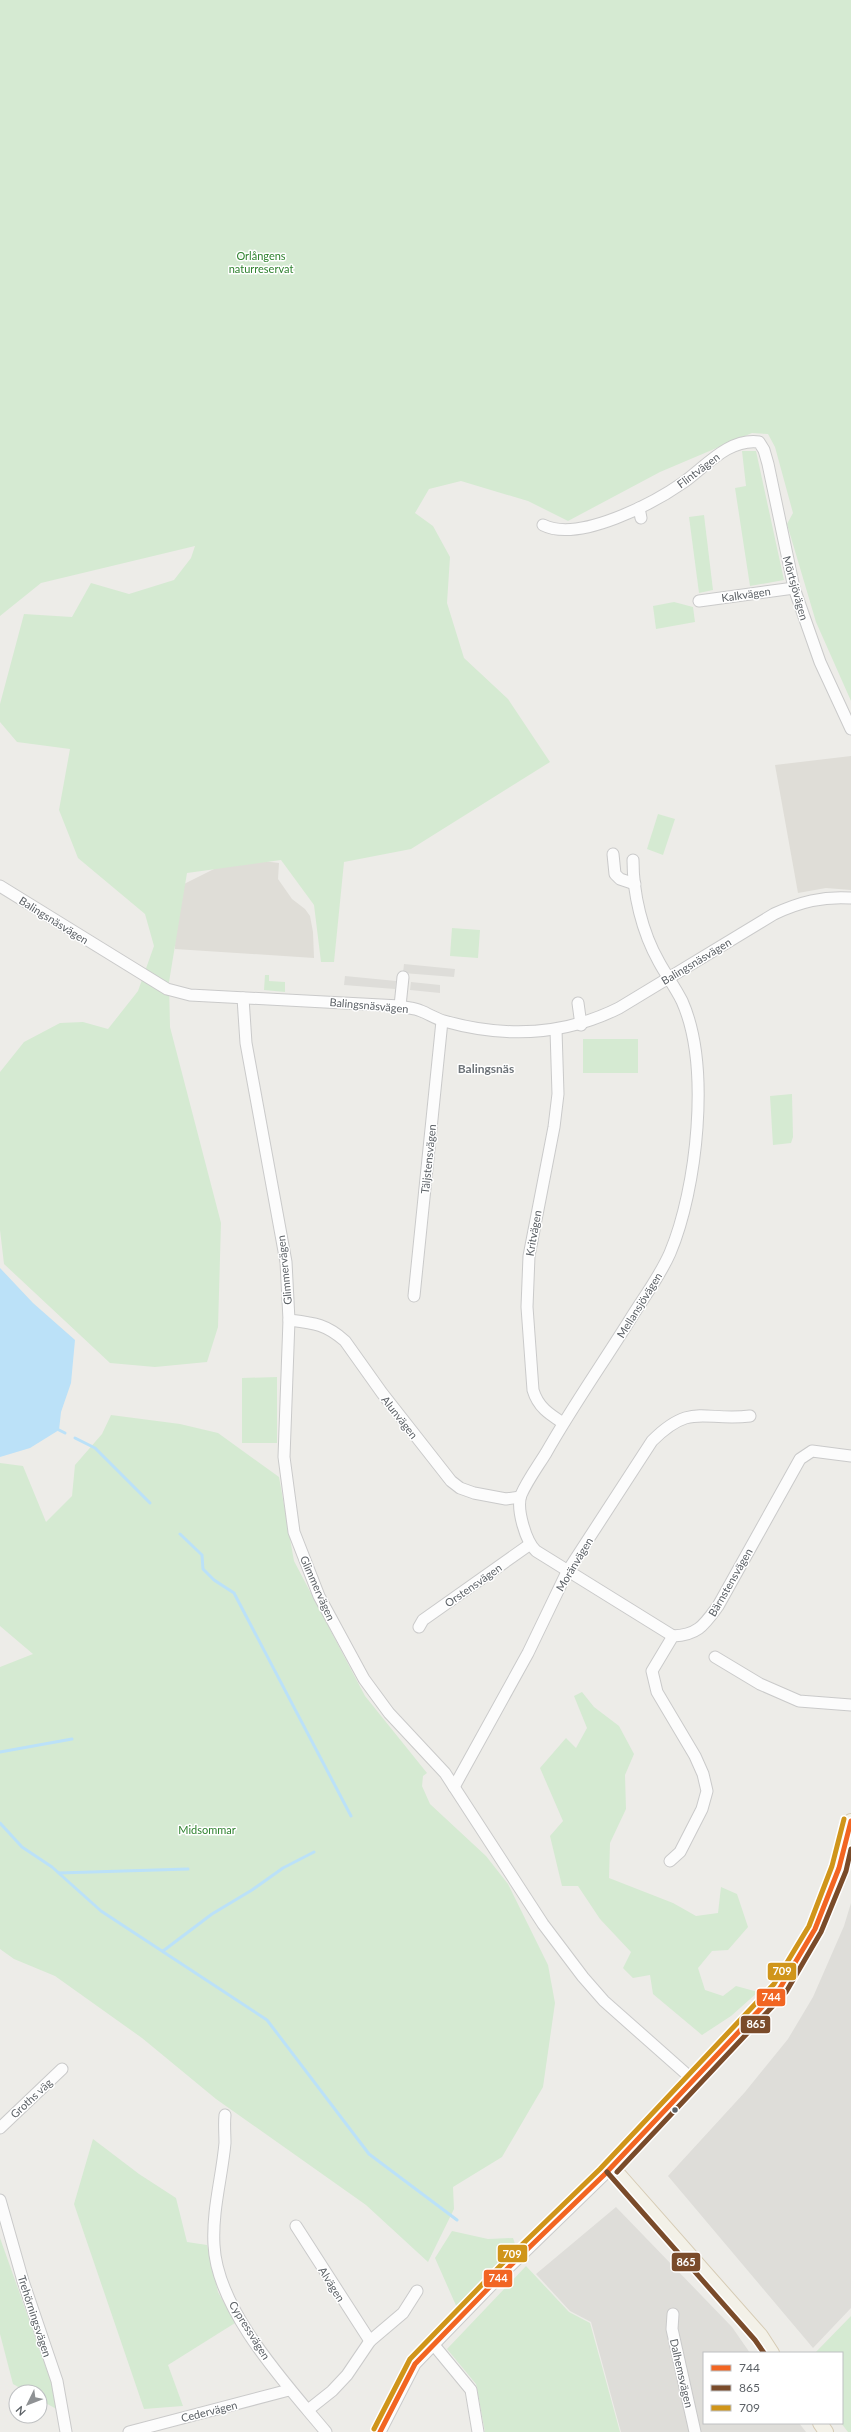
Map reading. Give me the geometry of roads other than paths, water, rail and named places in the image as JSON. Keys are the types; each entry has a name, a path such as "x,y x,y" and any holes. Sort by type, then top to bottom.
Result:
{"main road":[{"path":"771,2352 760,2336 612,2167 784,1981 815,1929 839,1868 851,1821"}],"street":[{"name":"Flintvägen","path":"543,526 557,530 582,528 640,513 684,482 721,452 740,443 750,441 759,442"},
{"name":"Mörtsjövägen","path":"759,442 764,450 768,464 794,588 820,662 851,729"},
{"name":"Kalkvägen","path":"699,601 794,588"},
{"path":"613,854 615,874 625,881 635,884"},
{"name":"Mellansjövägen","path":"520,1497 563,1424 656,1279 671,1249 692,1179 697,1100 696,1056 686,1012 646,935 638,906 633,860"},
{"name":"Balingsnäsvägen","path":"0,886 168,989 190,995 400,1006 420,1010 442,1021 496,1031 556,1030 582,1025 619,1008 774,914 793,905 832,896 851,898"},
{"path":"400,1006 403,977"},
{"name":"Glimmervägen","path":"243,998 246,1044 286,1262 289,1320 284,1457 294,1532 319,1596 364,1679 389,1713 445,1773 544,1924 583,1977 604,2001 692,2079"},
{"path":"578,1004 582,1025"},
{"name":"Täljstensvägen","path":"414,1296 442,1021"},
{"name":"Kritvägen","path":"556,1030 558,1094 554,1127 529,1256 527,1307 532,1383 536,1400 547,1412 563,1424"},
{"name":"Alunvägen","path":"289,1320 314,1323 331,1329 345,1341 440,1468 460,1488 474,1494 506,1499 520,1497"},
{"name":"Moränvägen","path":"454,1787 528,1653 566,1572 652,1441 664,1429 677,1420 691,1415 720,1415 730,1418 750,1416"},
{"name":"Bärnstensvägen","path":"673,1636 694,1633 710,1617 800,1459 812,1451 851,1456"},
{"path":"520,1497 522,1517 529,1545 566,1572 673,1636 652,1671 657,1692 704,1774 707,1791 702,1809 680,1852 670,1861"},
{"name":"Orstensvägen","path":"419,1627 423,1620 529,1545"},
{"path":"715,1657 760,1684 799,1701 851,1705"},
{"name":"Groths väg","path":"0,2128 62,2069"},
{"name":"Cypressvägen","path":"225,2115 225,2142 214,2219 216,2260 234,2307 289,2390 326,2432"},
{"path":"380,2432 415,2364 433,2344 612,2167"},
{"name":"Trehörningsvägen","path":"0,2200 23,2281 56,2381 66,2432"},
{"name":"Alvägen","path":"296,2226 370,2341"},
{"path":"308,2410 342,2380 370,2341 403,2313 417,2291"},
{"name":"Dalhemsvägen","path":"673,2314 672,2329 695,2432"},
{"path":"433,2344 471,2390 478,2432"},
{"name":"Cedervägen","path":"129,2432 289,2390"}],"water":[{"path":"0,1268 33,1303 75,1340 71,1383 61,1412 59,1430 30,1448 0,1457"}],"waterway":[{"path":"59,1430 65,1433"},
{"path":"75,1438 95,1448 150,1503"},
{"path":"180,1534 202,1555 203,1569 214,1580 234,1593 351,1816"},
{"path":"0,1752 72,1739"},
{"path":"0,1823 22,1847 52,1867 101,1911 267,2020 369,2154 457,2220"},
{"path":"163,1951 212,1914 252,1890 283,1868 314,1852"},
{"path":"59,1873 188,1869"}],"district":[{"name":"Balingsnäs","path":"486,1068"}],"park label":[{"name":"Orlångens naturreservat","path":"261,261"},
{"name":"Midsommar","path":"207,1829"}]}
